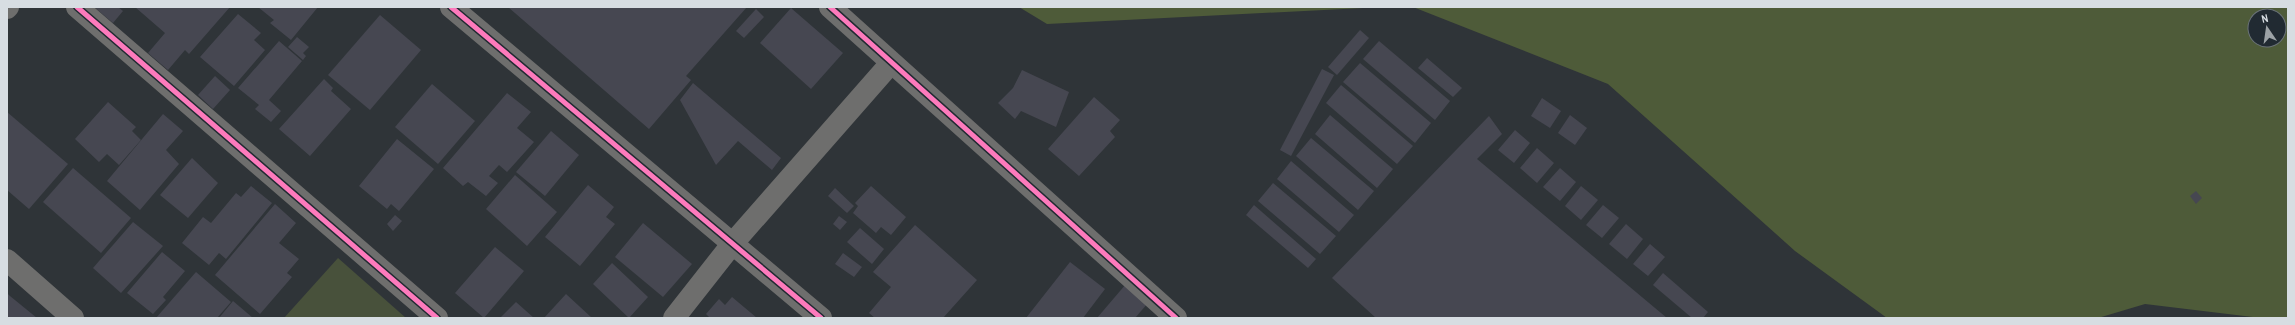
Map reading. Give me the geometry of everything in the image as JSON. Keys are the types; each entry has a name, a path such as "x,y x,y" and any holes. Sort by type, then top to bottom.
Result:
{"street":[{"path":"77,7 438,318"},
{"path":"451,7 734,243 821,318"},
{"path":"830,7 1176,318"},
{"path":"674,318 734,243 891,63"},
{"path":"7,260 73,318"}],"green space":[{"path":"1019,7 1383,7 1047,24"},
{"path":"1413,7 2288,7 2288,318 2261,318 2145,304 2098,318 1887,318 1795,251 1608,84"},
{"path":"338,258 406,318 284,318"}],"building":[{"path":"94,7 118,7 123,11 113,23"},
{"path":"135,7 230,7 189,54 185,50 168,70 148,53 165,33"},
{"path":"258,7 318,7 291,40 270,23 274,20"},
{"path":"508,7 747,7 686,76 691,80 649,129"},
{"path":"791,8 843,53 811,89 760,43"},
{"path":"756,9 764,17 744,38 736,31"},
{"path":"238,14 261,33 254,40 265,50 234,86 200,57"},
{"path":"380,15 421,50 370,110 328,75"},
{"path":"1360,30 1369,38 1337,75 1328,67"},
{"path":"297,37 309,47 303,53 306,56 303,60 288,47"},
{"path":"279,41 302,61 269,100 281,111 271,122 255,109 259,105 238,88"},
{"path":"1379,41 1450,101 1435,120 1363,59"},
{"path":"1427,58 1462,88 1453,97 1418,68"},
{"path":"1360,63 1431,123 1415,143 1343,82"},
{"path":"1322,69 1334,75 1291,156 1280,150"},
{"path":"1022,70 1069,92 1056,127 1021,111 1015,119 998,103 1013,88"},
{"path":"215,76 230,90 213,109 198,95"},
{"path":"324,79 333,88 331,91 351,109 310,156 279,129"},
{"path":"693,83 781,158 772,170 738,141 716,165 680,100"},
{"path":"432,84 475,121 438,164 395,127"},
{"path":"1341,85 1413,146 1397,164 1326,103"},
{"path":"507,93 531,112 517,128 534,142 507,172 499,165 489,176 498,183 486,196 468,182 463,186 443,168"},
{"path":"1094,97 1120,120 1110,131 1115,137 1079,176 1048,149"},
{"path":"1542,98 1561,111 1550,128 1531,116"},
{"path":"108,102 136,127 132,131 141,140 119,165 107,154 99,162 75,139"},
{"path":"7,112 68,164 29,209 7,190"},
{"path":"163,114 183,131 166,150 179,164 140,210 107,181"},
{"path":"1330,115 1393,169 1377,188 1315,134"},
{"path":"1570,115 1587,128 1575,145 1558,133"},
{"path":"1489,116 1502,134 1477,159 1667,318 1376,318 1332,278"},
{"path":"1515,130 1530,143 1514,163 1498,150"},
{"path":"551,131 579,155 545,196 516,172"},
{"path":"1311,138 1374,191 1358,210 1296,156"},
{"path":"397,139 434,169 399,211 391,204 387,209 359,186"},
{"path":"1537,148 1554,163 1537,183 1520,168"},
{"path":"192,158 218,183 188,218 160,195"},
{"path":"1291,161 1354,215 1339,232 1277,179"},
{"path":"73,168 131,218 101,253 43,202"},
{"path":"1560,168 1576,182 1560,201 1543,187"},
{"path":"515,175 557,212 527,246 486,209"},
{"path":"1273,183 1336,236 1320,254 1258,201"},
{"path":"588,185 614,207 606,217 615,224 580,266 545,237"},
{"path":"251,186 272,203 226,259 219,253 209,265 182,243 203,217 211,223 236,193 241,197"},
{"path":"871,186 906,217 891,235 881,227 876,233 853,213 858,206 855,203"},
{"path":"1581,186 1598,200 1581,220 1565,206"},
{"path":"835,188 854,206 847,213 828,196"},
{"path":"2196,191 2202,198 2196,204 2190,196"},
{"path":"275,204 296,223 279,243 299,259 287,273 292,277 260,314 215,275"},
{"path":"1254,205 1316,259 1308,268 1246,215"},
{"path":"1603,205 1619,218 1602,238 1586,225"},
{"path":"395,215 402,221 393,231 387,224"},
{"path":"839,216 847,222 840,230 833,224"},
{"path":"133,222 163,246 121,293 93,268"},
{"path":"643,223 692,264 663,297 615,257"},
{"path":"1626,224 1643,239 1627,259 1609,244"},
{"path":"915,225 977,280 943,318 875,318 869,313 891,287 873,272"},
{"path":"860,228 884,249 872,264 847,242"},
{"path":"1650,244 1665,257 1648,276 1633,264"},
{"path":"495,247 524,271 484,318 455,293"},
{"path":"162,252 185,271 163,297 166,300 153,314 127,293"},
{"path":"843,253 862,267 854,277 835,264"},
{"path":"1070,262 1105,289 1083,318 1026,318"},
{"path":"612,263 648,297 629,318 593,284"},
{"path":"196,272 231,302 217,318 156,318"},
{"path":"1663,273 1708,312 1703,318 1692,318 1653,285"},
{"path":"1126,284 1148,303 1135,318 1097,318"},
{"path":"7,293 10,296 37,318 7,318"},
{"path":"566,294 592,318 544,318"},
{"path":"732,297 757,318 710,318 706,314 719,299 725,305"},
{"path":"233,301 253,318 219,318"},
{"path":"516,302 534,318 500,318"}],"cycle path":[{"path":"77,7 437,318"},
{"path":"451,7 821,318"},
{"path":"830,7 1176,318"}]}
